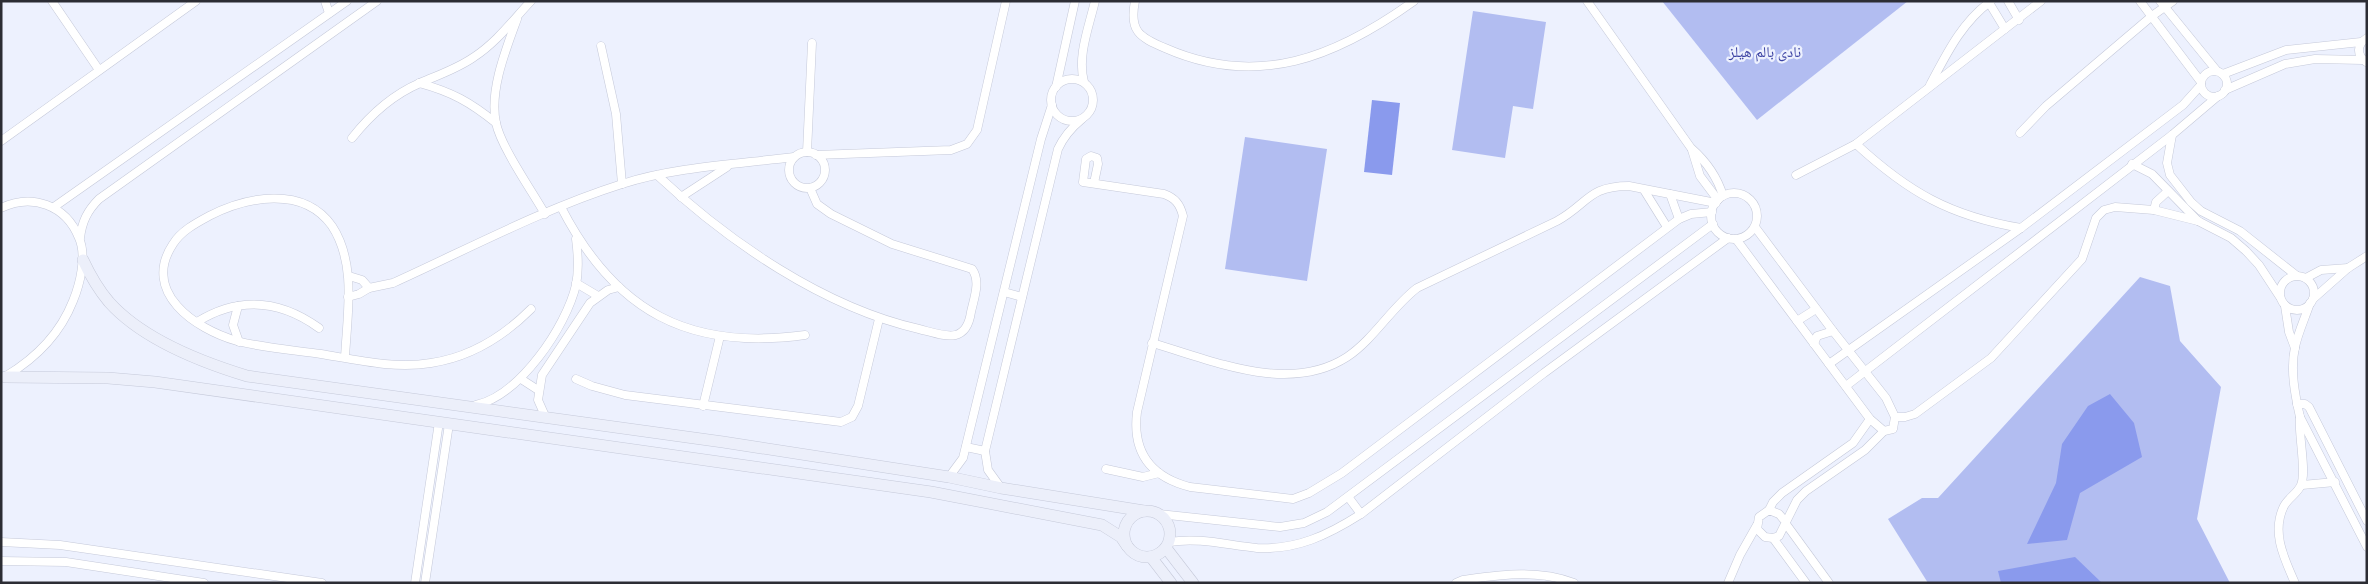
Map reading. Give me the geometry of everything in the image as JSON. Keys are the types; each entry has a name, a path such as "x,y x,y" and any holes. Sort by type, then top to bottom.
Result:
{"street":[{"path":"52,1 99,70"},
{"path":"1,141 196,1"},
{"path":"325,1 329,13"},
{"path":"54,207 346,1"},
{"path":"377,1 99,199 85,217 80,238 83,260 94,283 109,303 128,320 181,351 213,366 247,376 286,383 593,424 949,477 1000,488 1159,514 1280,527 1304,523 1327,512 1349,498 1713,224"},
{"path":"352,138 382,106 420,83 448,72 475,57 498,38 532,1"},
{"path":"348,297 359,294 369,288 393,283 545,214 622,184 657,175 794,157 808,152 816,155 951,150 967,144 977,130 1006,1"},
{"path":"949,477 958,467 966,447 1043,134 1052,105 1052,93 1056,87 1075,1"},
{"path":"1000,488 988,470 986,451 1058,149 1072,127 1091,111 1094,98 1084,82 1082,54 1095,1"},
{"path":"1135,1 1132,15 1134,26 1140,34 1158,45 1186,58 1220,66 1251,68 1283,65 1314,57 1375,28 1414,1"},
{"path":"1587,1 1691,148 1712,169 1719,200 1712,212 1713,224 1721,235 1732,238 1870,419 1884,431"},
{"path":"2008,1 2019,20"},
{"path":"1796,175 1856,144 1929,86 2019,20 2041,1"},
{"path":"2140,1 2201,83 2207,95 2218,96"},
{"path":"2020,133 2046,106 2152,16 2162,4 2173,1"},
{"path":"1929,86 1946,54 1967,22 1989,2 2005,29"},
{"path":"2162,4 2227,80 2225,90"},
{"path":"496,123 498,79 503,57 518,15"},
{"path":"1829,364 2021,228 2184,105 2207,73 2220,72 2286,50 2364,40"},
{"path":"2364,40 2358,50 2365,61"},
{"path":"808,152 812,43"},
{"path":"601,46 616,114 622,184"},
{"path":"1846,386 2172,134 2225,90 2285,64 2315,59 2365,61"},
{"path":"1056,87 1066,80 1072,79 1084,82"},
{"path":"420,83 456,95 474,104 496,123 510,154 545,214"},
{"path":"1052,105 1059,116 1065,120 1082,119"},
{"path":"2172,134 2167,162 2170,175 2191,202 2201,211 2240,231 2297,276 2306,278 2313,287 2312,301 2295,348 2293,369 2297,404 2300,417 2367,547"},
{"path":"1856,144 1884,171 1920,195 1950,210 1986,222 2021,228"},
{"path":"1691,148 1700,176 1719,200"},
{"path":"794,157 789,171 792,180 800,187 810,188 818,184 824,176 824,166 816,155"},
{"path":"2132,164 2152,174 2198,221"},
{"path":"681,197 728,166"},
{"path":"657,175 725,232 778,267 863,312 879,319 950,337 957,335 968,326 977,282 972,268 892,244 831,214 817,204 810,188"},
{"path":"1094,183 1164,194 1172,197 1181,208 1182,216 1152,342 1136,424 1140,448 1145,458 1159,474 1168,480 1190,487 1277,498 1293,498 1310,493 1378,446 1679,219 1691,214 1712,212"},
{"path":"1152,342 1261,373 1290,374 1319,369 1347,357 1368,339 1404,298 1417,288 1557,222 1592,193 1616,186 1719,200 1738,194 1748,198 1756,211 1755,227 1890,403 1895,417 1893,429 1884,431 1865,450 1806,491 1797,500 1782,533 1773,538"},
{"path":"1644,190 1668,227"},
{"path":"2154,210 2161,196 2168,191"},
{"path":"1670,194 1679,219"},
{"path":"345,358 349,276 344,254 332,227 321,214 307,205 285,199 262,198 240,202 194,224 174,242 166,256 163,273 166,290 175,304 197,322 217,334 239,342 345,358 394,365 432,363 451,359 494,340 518,323 531,309"},
{"path":"1,208 13,203 37,201 54,207 68,220 80,238"},
{"path":"1895,417 1906,417 1915,414 1992,358 2082,259 2100,213 2115,207 2154,210 2198,221 2223,234 2246,251 2259,265 2285,306 2289,332 2295,348"},
{"path":"561,208 576,237 603,272 642,306 676,325 720,336 762,339 805,335"},
{"path":"1151,557 1168,545 1198,540 1256,548 1290,546 1322,537 1361,514 1537,378 1732,238 1747,235 1755,227"},
{"path":"470,407 498,397 521,379 543,349 566,312 576,283 578,268 576,237"},
{"path":"2285,306 2301,310 2348,268 2367,256"},
{"path":"3,377 34,357 53,337 74,300 83,260"},
{"path":"2306,278 2321,270 2348,268"},
{"path":"349,276 362,280 369,288"},
{"path":"2280,297 2283,282 2297,276"},
{"path":"576,283 598,296"},
{"path":"546,418 538,400 538,390 546,368 590,303 598,296 619,287"},
{"path":"1004,292 1022,297"},
{"path":"197,322 212,314 238,306 273,306 289,311 319,328"},
{"path":"238,306 233,325 239,342"},
{"path":"1797,321 1816,308"},
{"path":"576,379 617,393 703,406 835,421 846,420 852,417 858,406 879,319"},
{"path":"1814,344 1817,336 1833,331"},
{"path":"703,406 720,336"},
{"path":"543,349 554,356"},
{"path":"535,360 546,368"},
{"path":"3,377 108,378 155,382 931,492 1102,525 1121,537 1127,546 1138,555 1151,557 1171,583"},
{"path":"521,379 538,390"},
{"path":"2297,404 2305,404 2309,407 2367,521"},
{"path":"2295,583 2279,542 2279,521 2284,505 2302,485 2303,458 2299,432 2300,417"},
{"path":"1728,583 1740,555 1757,525 1759,517 1768,510 1782,493 1853,443 1870,419"},
{"path":"415,583 444,423"},
{"path":"425,583 444,423"},
{"path":"590,444 593,424"},
{"path":"966,447 986,451"},
{"path":"1106,469 1143,476 1159,474"},
{"path":"2302,485 2335,482"},
{"path":"1349,498 1361,514"},
{"path":"1768,510 1779,514 1829,583"},
{"path":"1127,546 1124,534 1128,521 1132,516 1144,511"},
{"path":"1159,514 1164,518 1170,530 1168,545 1193,583"},
{"path":"1757,525 1762,535 1773,538 1806,583"},
{"path":"1,542 60,545 322,583"},
{"path":"1,561 66,562 201,582 200,565"},
{"path":"1456,583 1463,580 1520,573 1545,576 1574,583"}],"green space":[{"name":"نادى بالم هيلز","path":"1662,1 1908,1 1757,120"},
{"path":"1473,11 1546,22 1533,109 1513,106 1505,158 1452,150"},
{"path":"1245,137 1327,149 1307,281 1225,269"},
{"path":"2140,277 2170,286 2180,341 2221,387 2197,519 2230,583 1928,583 1888,519 1922,498 1938,498"}],"shaded area":[{"path":"1372,100 1400,103 1392,175 1364,172"},
{"path":"2110,394 2134,423 2142,457 2080,493 2067,540 2027,544 2056,483 2062,444 2088,406"},
{"path":"2075,557 2102,583 2001,583 1998,571"}]}
